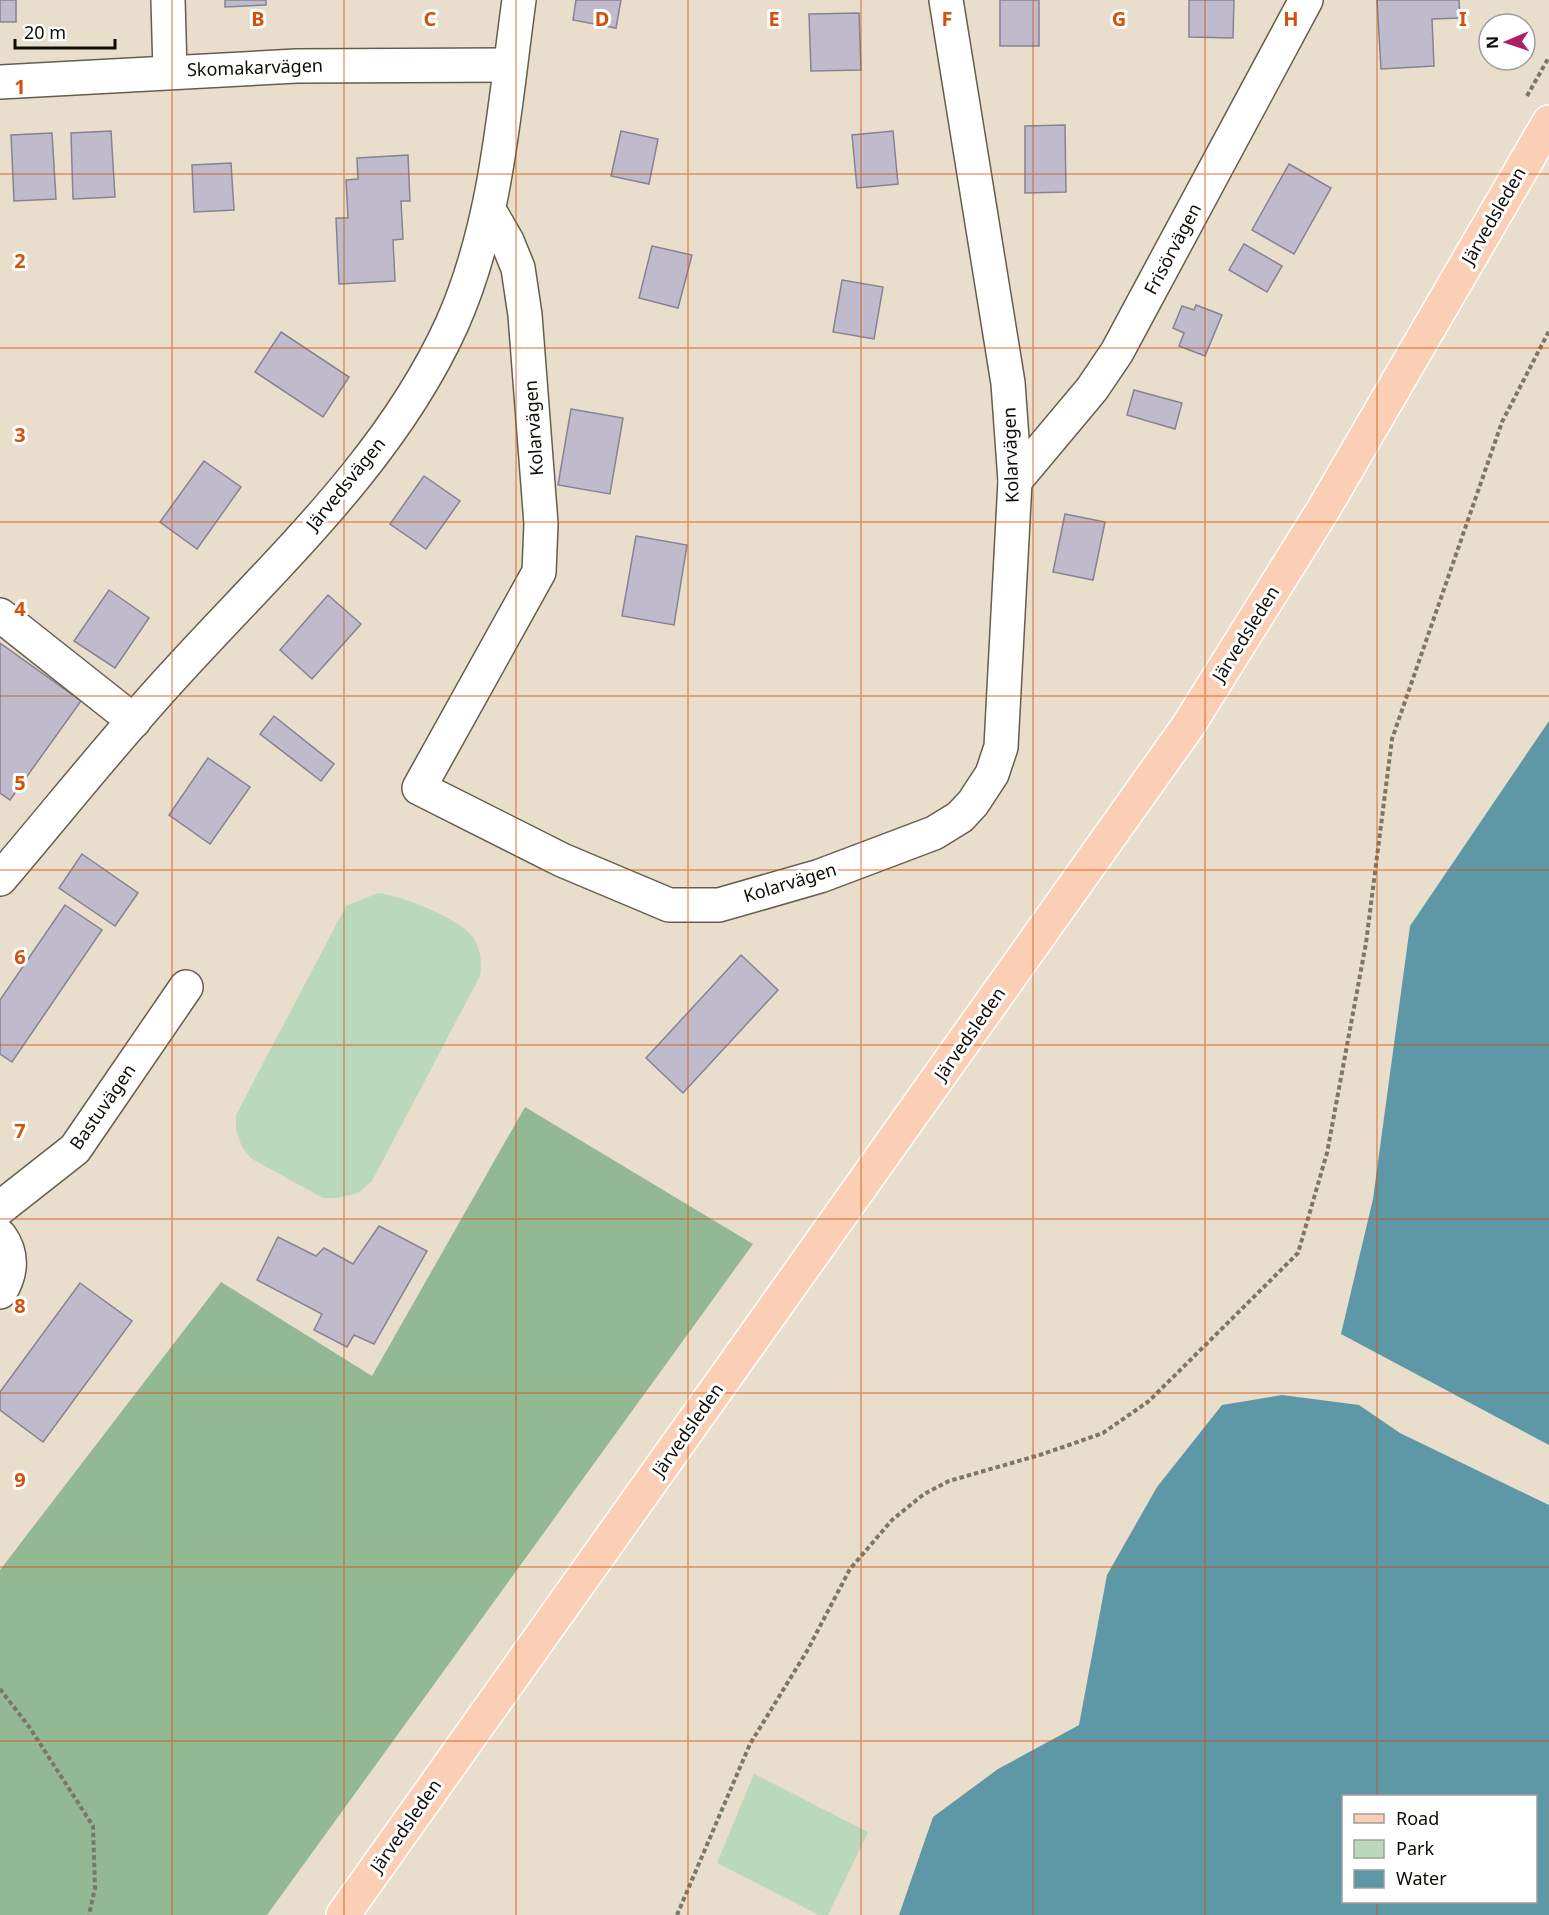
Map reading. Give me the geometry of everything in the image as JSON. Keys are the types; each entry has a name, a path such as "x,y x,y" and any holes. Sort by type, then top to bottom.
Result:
{"main road":[{"name":"Järvedsleden","path":"343,1915 1188,726 1323,510 1549,122"}],"street":[{"path":"168,0 171,71"},
{"name":"Järvedsvägen","path":"4,868 134,721 320,518 376,449 424,381 452,323 472,272 489,210 519,0"},
{"name":"Kolarvägen","path":"489,210 507,241 518,268 525,315 541,524 539,572 419,788 562,860 669,905 719,905 820,876 934,833 960,817 973,803 992,774 1001,747 1015,481 1008,382 946,0"},
{"name":"Frisörvägen","path":"1015,481 1092,389 1117,352 1306,0"},
{"name":"Skomakarvägen","path":"0,82 296,66 510,65"},
{"path":"0,615 134,721"},
{"name":"Bastuvägen","path":"0,1208 75,1149 186,987"},
{"path":"0,1236 9,1257 9,1271 0,1292"}],"path":[{"path":"677,1915 750,1744 807,1651 850,1569 892,1520 924,1494 949,1480 1043,1454 1103,1433 1149,1401 1298,1253 1327,1153 1364,955 1392,739 1502,422 1549,331"},
{"path":"0,1689 30,1728 93,1826 95,1888 89,1915"}],"green space":[{"path":"378,893 401,898 428,909 464,929 472,936 479,950 480,976 372,1181 358,1193 338,1198 323,1198 252,1159 242,1147 236,1130 236,1115 346,906"},
{"path":"525,1107 753,1244 267,1915 0,1915 0,1570 221,1282 372,1376"},
{"path":"754,1774 868,1832 828,1915 819,1915 717,1863"}],"water":[{"path":"1549,721 1549,1445 1341,1334 1373,1199 1410,926"},
{"path":"1282,1395 1359,1405 1400,1433 1549,1505 1549,1915 899,1915 933,1817 998,1769 1079,1725 1107,1575 1157,1487 1222,1405"}],"building":[{"path":"0,0 16,0 16,22 0,22"},
{"path":"225,0 266,0 266,5 225,7"},
{"path":"576,0 621,0 616,28 573,20"},
{"path":"1000,0 1039,0 1039,46 1000,46"},
{"path":"1189,0 1234,0 1233,38 1189,37"},
{"path":"1377,0 1459,0 1460,18 1432,19 1434,66 1381,69"},
{"path":"859,13 861,70 811,71 809,14"},
{"path":"1065,125 1066,192 1025,193 1025,126"},
{"path":"111,131 115,197 73,199 71,133"},
{"path":"621,131 658,139 649,184 611,176"},
{"path":"893,131 898,184 857,188 852,135"},
{"path":"52,133 56,199 14,201 11,135"},
{"path":"408,155 410,201 401,201 403,239 393,240 395,281 339,284 336,218 348,218 346,180 358,179 357,158"},
{"path":"231,163 234,210 194,212 192,165"},
{"path":"1289,164 1331,188 1294,254 1252,230"},
{"path":"1244,244 1282,266 1267,292 1229,270"},
{"path":"652,246 692,255 678,308 639,298"},
{"path":"842,280 883,287 874,339 833,332"},
{"path":"1196,305 1222,315 1205,356 1179,346 1184,333 1173,328 1182,306 1194,310"},
{"path":"281,332 349,377 323,417 255,372"},
{"path":"1134,390 1182,403 1175,429 1127,415"},
{"path":"571,409 623,418 610,494 558,485"},
{"path":"204,461 241,487 197,549 160,522"},
{"path":"424,476 460,501 426,549 390,524"},
{"path":"1065,514 1105,522 1093,580 1053,572"},
{"path":"636,536 687,545 674,625 622,616"},
{"path":"109,590 149,618 115,668 74,641"},
{"path":"328,595 361,624 312,679 280,650"},
{"path":"0,643 81,701 10,800 0,793"},
{"path":"274,716 334,764 321,781 260,734"},
{"path":"208,758 250,787 210,844 169,815"},
{"path":"82,854 138,893 115,926 59,888"},
{"path":"65,905 102,930 12,1062 0,1054 0,1000"},
{"path":"741,955 778,990 683,1093 646,1058"},
{"path":"379,1226 427,1251 374,1344 354,1335 347,1347 314,1330 322,1314 257,1280 278,1237 316,1256 324,1248 353,1264"},
{"path":"80,1283 132,1321 43,1442 0,1410 0,1392"}]}
